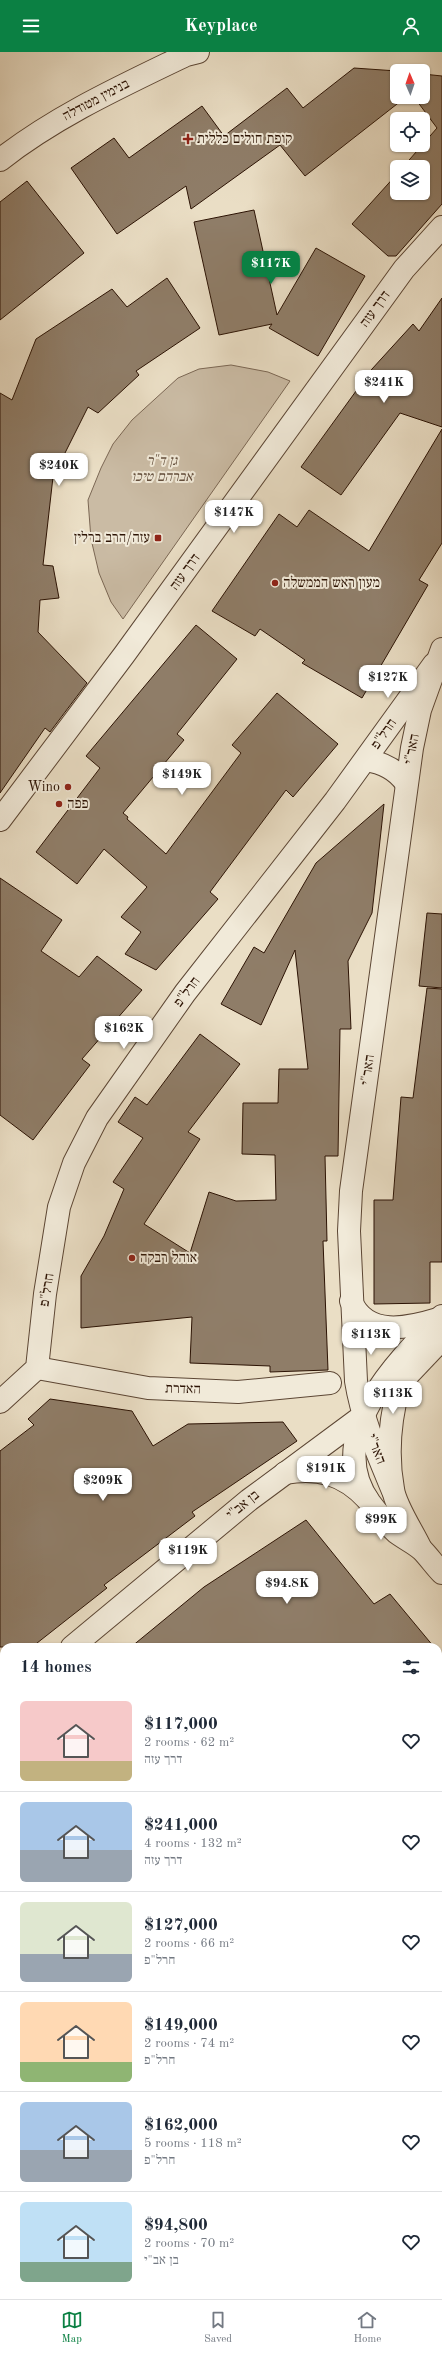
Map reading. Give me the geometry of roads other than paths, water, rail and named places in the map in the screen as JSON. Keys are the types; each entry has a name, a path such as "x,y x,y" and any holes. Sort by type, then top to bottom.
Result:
{"street":[{"name":"בנימין מטודלה","path":"0,160 22,142 108,92 189,53"},
{"name":"דרך עזה","path":"0,820 143,629 404,269 442,227"},
{"name":"חרל\"פ","path":"37,1368 45,1294 59,1207 74,1163 97,1118 185,993 366,760 440,654"},
{"name":"האר\"י","path":"422,1550 393,1491 364,1415 356,1380 348,1231 351,1191 406,783 420,710 440,654"},
{"path":"366,760 384,764 394,770 406,783"},
{"path":"351,1301 362,1317 380,1326 410,1326 441,1317"},
{"path":"369,1502 360,1483 356,1456 356,1442 364,1415 386,1376 400,1358 441,1317"},
{"name":"בן אב\"י","path":"77,1643 249,1500 364,1415 399,1386 442,1340"},
{"path":"0,1402 37,1368"},
{"name":"האדרת","path":"37,1368 148,1388 238,1392 330,1383"},
{"path":"393,1491 391,1429 393,1407 399,1386"},
{"path":"285,1473 311,1470 333,1474 355,1487 397,1533 422,1550 442,1573"}],"place":[{"name":"קופת חולים כללית","path":"188,139"},
{"name":"עזה/הרב ברלין","path":"158,538"},
{"name":"מעון ראש הממשלה","path":"275,583"},
{"name":"Wino","path":"68,787"},
{"name":"פפה","path":"59,804"},
{"name":"אוהל רבקה","path":"132,1258"}],"park label":[{"name":"גן ד\"ר אברהם טיכו","path":"162,470"}]}
